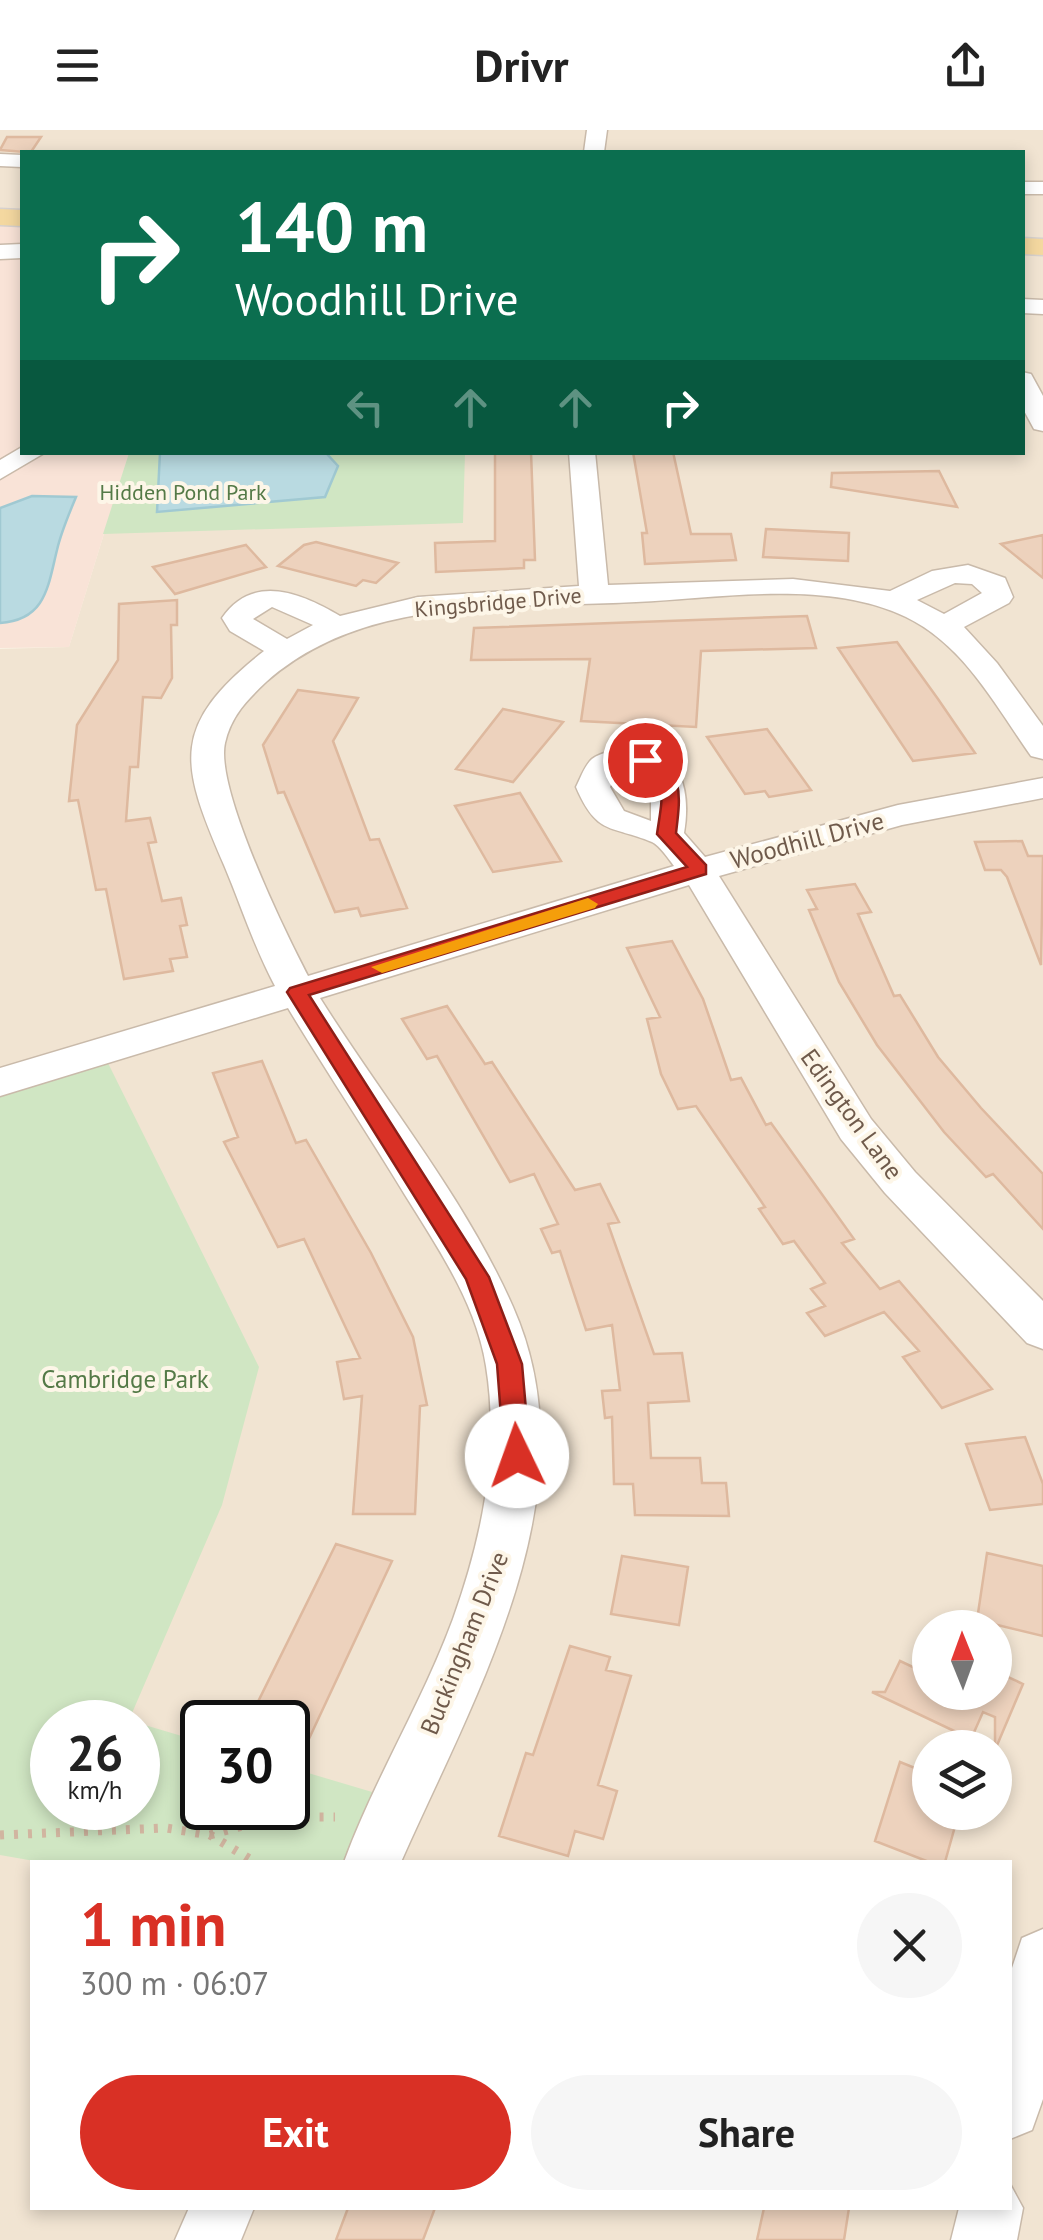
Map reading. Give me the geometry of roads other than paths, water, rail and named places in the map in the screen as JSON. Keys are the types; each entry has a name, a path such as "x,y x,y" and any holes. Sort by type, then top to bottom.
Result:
{"street":[{"path":"1025,391 1035,433"},
{"path":"0,471 28,455"},
{"path":"582,455 594,594"},
{"path":"892,602 951,574 978,576 998,588 998,597 944,626"},
{"name":"Kingsbridge Drive","path":"297,992 216,804 206,768 209,736 223,706 249,678 287,652 338,627 431,605 594,594 818,589 892,602 944,626 1043,749"},
{"path":"287,652 241,625 237,618 244,608 254,601 292,600 338,627"},
{"name":"Woodhill Drive","path":"0,1082 699,870 898,815 1043,788"},
{"name":"Edington Lane","path":"666,834 699,870 749,944 808,1058 859,1132 912,1196 1043,1331"},
{"name":"Buckingham Drive","path":"297,992 477,1277 510,1364 518,1434 505,1538 486,1601 373,1860"},
{"path":"1012,2099 1043,1959"},
{"path":"208,2240 221,2210"},
{"path":"984,2240 990,2210"}],"water":[{"path":"160,455 328,455 338,466 325,497 157,512"},
{"path":"32,496 76,497 42,599 27,615 0,623 0,508"}],"park label":[{"name":"Hidden Pond Park","path":"183,492"},
{"name":"Cambridge Park","path":"125,1379"}]}
